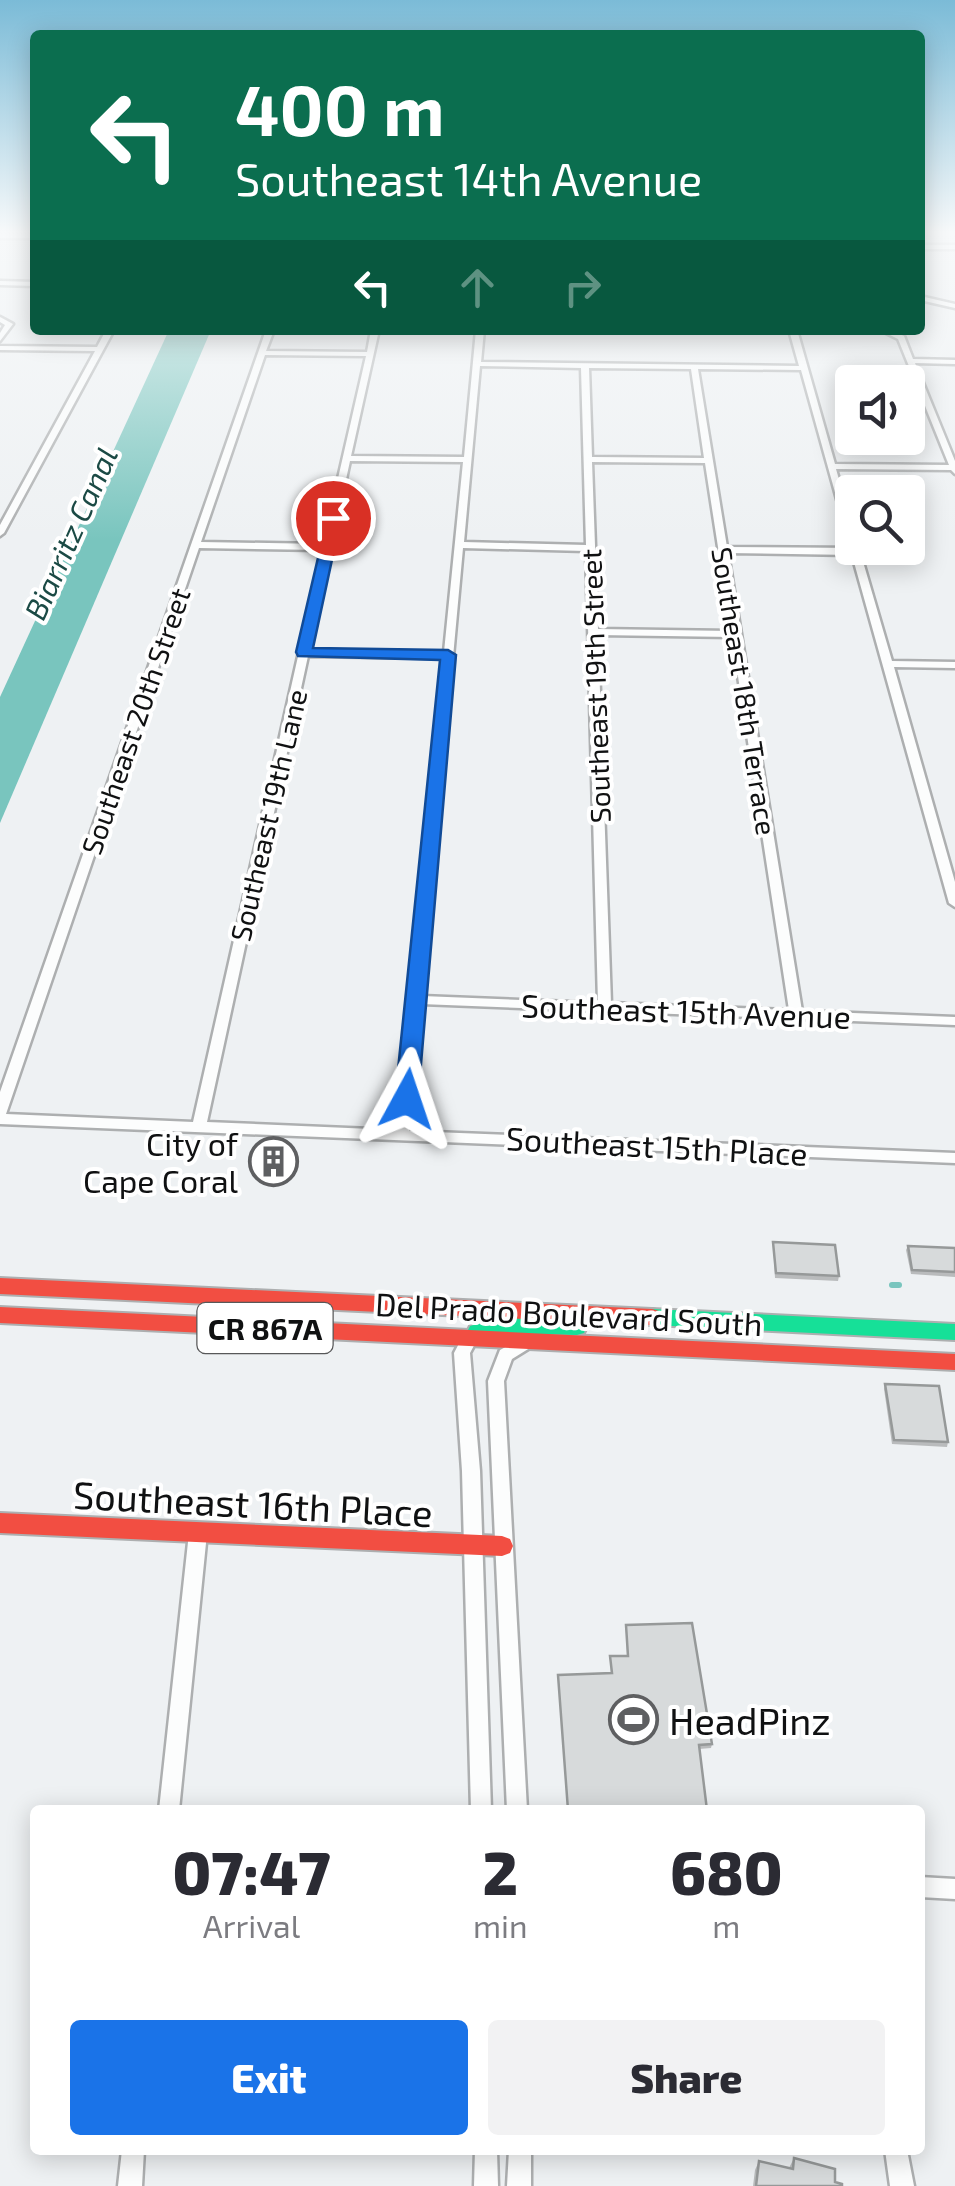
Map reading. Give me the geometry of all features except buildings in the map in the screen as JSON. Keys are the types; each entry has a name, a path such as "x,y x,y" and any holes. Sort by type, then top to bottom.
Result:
{"main road":[{"name":"Del Prado Boulevard South","path":"0,1286 955,1332"},
{"name":"Del Prado Boulevard South","path":"0,1315 955,1362"},
{"path":"470,1338 502,1325 654,1330 718,1320"},
{"name":"Southeast 16th Place","path":"0,1523 502,1546"}],"street":[{"path":"0,533 107,336"},
{"name":"Southeast 20th Street","path":"0,1115 268,336"},
{"name":"Southeast 19th Lane","path":"199,1125 373,336"},
{"path":"402,1134 479,336"},
{"path":"795,336 835,477"},
{"path":"832,466 954,470 900,336"},
{"path":"0,348 100,349"},
{"path":"263,353 369,354"},
{"path":"911,362 955,362"},
{"path":"476,364 804,368"},
{"name":"Southeast 19th Street","path":"585,365 605,1007"},
{"name":"Southeast 18th Terrace","path":"694,367 796,1014"},
{"path":"347,458 468,460"},
{"path":"588,459 709,460"},
{"path":"196,545 326,548"},
{"path":"459,545 591,548"},
{"path":"724,550 835,547"},
{"path":"859,565 955,903"},
{"path":"594,632 736,634"},
{"path":"304,652 448,655"},
{"path":"888,664 955,665"},
{"name":"Southeast 15th Avenue","path":"416,1000 955,1021"},
{"name":"Southeast 15th Place","path":"0,1115 955,1158"},
{"path":"470,1338 462,1353 481,1805"},
{"path":"517,1805 496,1381 506,1355 530,1340"},
{"path":"170,1805 198,1533"},
{"path":"925,1887 955,1889"},
{"path":"130,2186 133,2155"},
{"path":"486,2155 486,2186"},
{"path":"519,2186 520,2155"},
{"path":"897,2155 902,2186"}],"water":[{"path":"166,336 208,336 0,823 0,697"}],"waterway":[{"path":"892,1285 899,1285"}],"traffic: fast":[{"path":"652,1317 955,1332"},
{"path":"477,1332 502,1325 577,1327"}],"traffic: jam":[{"path":"0,1286 652,1317"},
{"path":"0,1315 955,1362"},
{"path":"0,1523 502,1546"}],"place":[{"name":"City of Cape Coral","path":"273,1161"},
{"name":"HeadPinz","path":"634,1720"}],"route":[{"path":"333,518 304,652 448,655 407,1099"}],"water label":[{"name":"Biarritz Canal","path":"70,533"}]}
